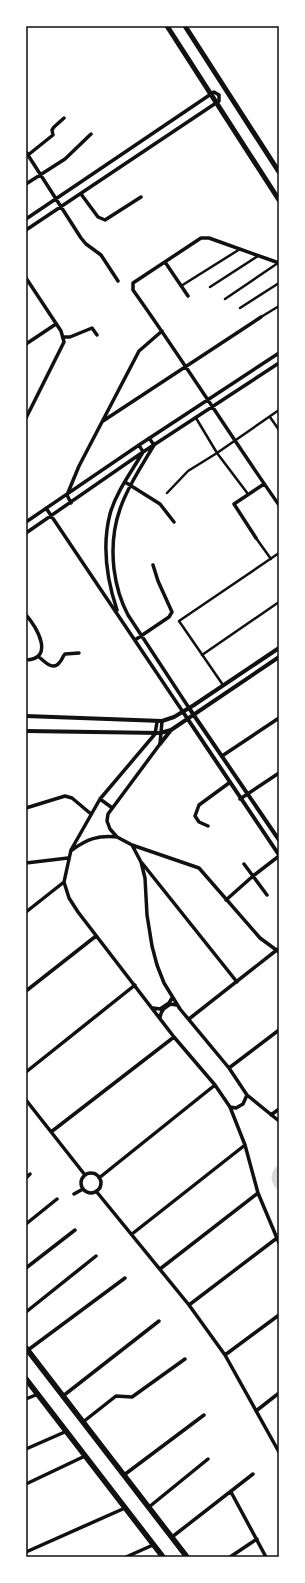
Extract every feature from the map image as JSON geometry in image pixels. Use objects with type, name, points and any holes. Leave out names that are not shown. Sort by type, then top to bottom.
[{"type":"main road","points":[[167,26],[279,200]]},
{"type":"main road","points":[[185,26],[278,169]]},
{"type":"main road","points":[[27,1349],[187,1557]]},
{"type":"main road","points":[[26,1378],[163,1557]]},
{"type":"street","points":[[219,95],[226,90]]},
{"type":"street","points":[[26,219],[214,92],[219,95]]},
{"type":"street","points":[[26,230],[219,101],[219,95]]},
{"type":"street","points":[[64,118],[54,126],[52,130],[53,135],[27,154],[86,244],[101,255],[118,281]]},
{"type":"street","points":[[26,184],[65,159],[91,134]]},
{"type":"street","points":[[116,158],[122,166]]},
{"type":"street","points":[[81,194],[98,216],[105,220],[141,197]]},
{"type":"street","points":[[279,263],[240,248],[209,238],[202,238],[133,283],[133,290],[187,366],[213,408],[279,505]]},
{"type":"street","points":[[181,286],[240,248]]},
{"type":"street","points":[[210,287],[258,255]]},
{"type":"street","points":[[165,262],[188,296]]},
{"type":"street","points":[[225,298],[279,263]]},
{"type":"street","points":[[26,278],[56,324],[64,342],[26,418]]},
{"type":"street","points":[[240,308],[279,283]]},
{"type":"street","points":[[102,421],[279,306]]},
{"type":"street","points":[[26,344],[56,324]]},
{"type":"street","points":[[63,337],[70,337],[92,328],[97,335]]},
{"type":"street","points":[[71,503],[67,495],[79,466],[138,351],[162,331]]},
{"type":"street","points":[[26,522],[149,438],[279,353]]},
{"type":"street","points":[[26,533],[144,452],[213,408],[279,363]]},
{"type":"street","points":[[167,493],[188,471],[235,441],[279,410]]},
{"type":"street","points":[[270,417],[279,430]]},
{"type":"street","points":[[196,418],[217,453],[248,494]]},
{"type":"street","points":[[149,438],[154,446]]},
{"type":"street","points":[[139,445],[144,452]]},
{"type":"street","points":[[154,446],[131,486],[117,516],[113,533],[112,549],[116,583],[120,596],[126,612],[279,840]]},
{"type":"street","points":[[118,614],[110,586],[106,550],[110,514],[125,482],[144,452]]},
{"type":"street","points":[[125,482],[160,504],[174,522]]},
{"type":"street","points":[[264,484],[234,504],[271,559]]},
{"type":"street","points":[[46,508],[118,614],[229,783],[279,855],[226,900]]},
{"type":"street","points":[[223,685],[179,621],[279,554]]},
{"type":"street","points":[[135,640],[171,615],[172,609],[163,594],[153,565]]},
{"type":"street","points":[[202,655],[279,602]]},
{"type":"street","points":[[26,615],[30,619],[41,639],[42,651],[39,657],[33,660],[26,660]]},
{"type":"street","points":[[26,716],[159,721],[183,712],[279,648]]},
{"type":"street","points":[[39,657],[50,665],[55,666],[59,664],[65,654],[79,653]]},
{"type":"street","points":[[117,837],[110,829],[107,821],[111,807],[171,730],[279,659]]},
{"type":"street","points":[[222,756],[279,718]]},
{"type":"street","points":[[159,721],[160,744]]},
{"type":"street","points":[[159,721],[154,734],[100,799],[91,814],[71,850],[68,858],[64,882],[69,898],[96,936],[174,1037],[215,1085],[230,1107],[245,1145],[258,1193],[279,1243]]},
{"type":"street","points":[[26,731],[154,734],[171,730]]},
{"type":"street","points":[[240,799],[279,773]]},
{"type":"street","points":[[208,826],[199,822],[196,816],[199,805],[229,783]]},
{"type":"street","points":[[26,808],[60,796],[65,796],[72,798],[91,814]]},
{"type":"street","points":[[100,799],[111,807]]},
{"type":"street","points":[[274,833],[279,830]]},
{"type":"street","points":[[71,850],[86,840],[106,836],[117,837],[132,844],[199,868],[205,873],[226,900],[260,938],[278,950],[189,1019]]},
{"type":"street","points":[[132,844],[142,862],[237,982]]},
{"type":"street","points":[[26,863],[68,858]]},
{"type":"street","points":[[142,862],[145,878],[147,916],[152,946],[164,983],[177,1005],[229,1068],[247,1095],[279,1121]]},
{"type":"street","points":[[244,864],[268,896]]},
{"type":"street","points":[[26,912],[64,882]]},
{"type":"street","points":[[26,991],[96,936]]},
{"type":"street","points":[[26,1072],[135,985]]},
{"type":"street","points":[[153,1008],[160,1009],[169,1003],[172,998]]},
{"type":"street","points":[[160,1018],[163,1009],[171,1004],[177,1005]]},
{"type":"street","points":[[229,1068],[279,1030]]},
{"type":"street","points":[[51,1132],[174,1037]]},
{"type":"street","points":[[99,1178],[215,1085]]},
{"type":"street","points":[[230,1107],[236,1108],[243,1104],[247,1095]]},
{"type":"street","points":[[26,1100],[85,1175]]},
{"type":"street","points":[[271,1115],[279,1109]]},
{"type":"street","points":[[132,1234],[245,1145]]},
{"type":"street","points":[[92,1173],[99,1178],[100,1184],[96,1191],[89,1193],[83,1189],[81,1181],[85,1175],[92,1173]]},
{"type":"street","points":[[26,1178],[30,1174]]},
{"type":"street","points":[[74,1194],[83,1189]]},
{"type":"street","points":[[96,1191],[189,1305],[225,1355],[279,1452]]},
{"type":"street","points":[[160,1269],[258,1193]]},
{"type":"street","points":[[26,1224],[57,1199]]},
{"type":"street","points":[[26,1268],[75,1230]]},
{"type":"street","points":[[189,1305],[276,1238]]},
{"type":"street","points":[[26,1312],[96,1256]]},
{"type":"street","points":[[27,1349],[125,1278]]},
{"type":"street","points":[[225,1355],[279,1315]]},
{"type":"street","points":[[63,1396],[159,1320]]},
{"type":"street","points":[[83,1422],[116,1396],[132,1397],[185,1359]]},
{"type":"street","points":[[26,1399],[38,1394]]},
{"type":"street","points":[[256,1412],[279,1394]]},
{"type":"street","points":[[124,1475],[204,1415]]},
{"type":"street","points":[[26,1449],[67,1431]]},
{"type":"street","points":[[26,1484],[85,1456]]},
{"type":"street","points":[[149,1507],[208,1459]]},
{"type":"street","points":[[172,1537],[253,1474]]},
{"type":"street","points":[[231,1492],[266,1557]]},
{"type":"street","points":[[26,1552],[125,1508]]},
{"type":"street","points":[[230,1557],[256,1539]]},
{"type":"street","points":[[126,1557],[153,1545]]},
{"type":"shaded area","points":[[279,1164],[279,1191],[273,1185],[272,1174],[273,1170]]}]
